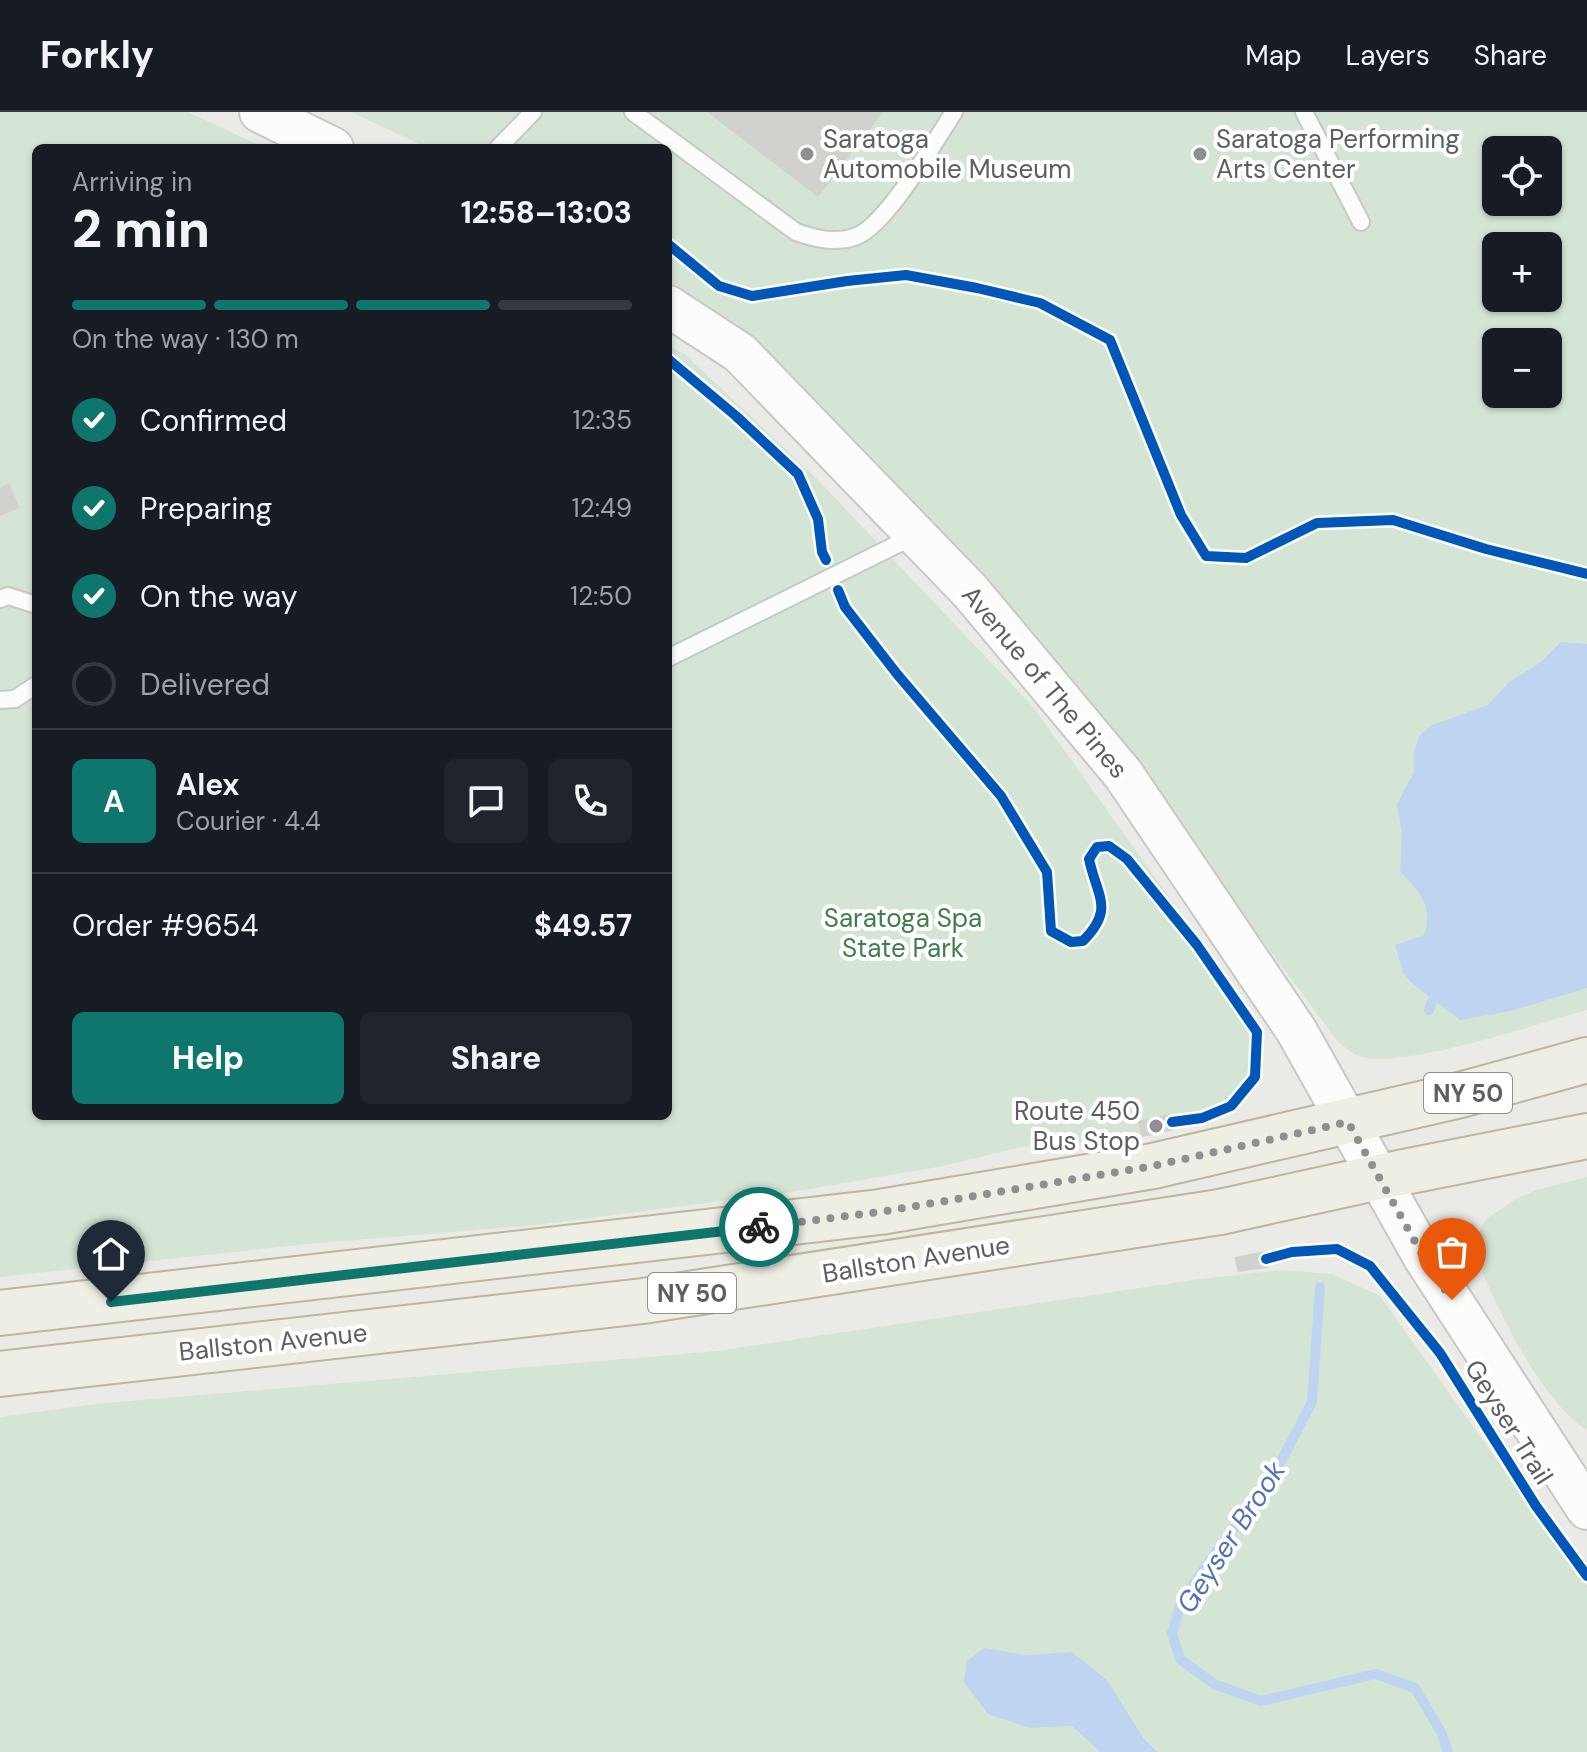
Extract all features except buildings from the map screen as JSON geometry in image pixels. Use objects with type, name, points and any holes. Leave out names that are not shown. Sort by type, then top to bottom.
[{"type":"highway","name":"Ballston Avenue","points":[[0,1313],[880,1212],[1153,1166],[1460,1095],[1587,1060]]},
{"type":"highway","name":"Ballston Avenue","points":[[0,1374],[643,1301],[1220,1212],[1587,1136]]},
{"type":"street","points":[[260,112],[325,144]]},
{"type":"street","name":"Avenue of The Pines","points":[[672,309],[740,353],[970,591],[1123,774],[1296,1030],[1423,1256],[1587,1509]]},
{"type":"lane","points":[[502,144],[533,112]]},
{"type":"lane","points":[[633,112],[796,232],[824,241],[859,236],[891,207],[954,112]]},
{"type":"lane","points":[[1304,112],[1361,222]]},
{"type":"lane","points":[[672,656],[916,535]]},
{"type":"lane","points":[[0,599],[8,596],[32,604]]},
{"type":"lane","points":[[0,700],[15,699],[32,690]]},
{"type":"green space","name":"Saratoga Spa State Park","points":[[0,112],[188,112],[256,144],[32,144],[32,1120],[672,1120],[672,347],[685,354],[817,479],[1035,709],[1243,1001],[1259,1033],[1260,1063],[1252,1084],[1238,1105],[1215,1121],[1084,1147],[1061,1149],[1031,1145],[938,1167],[791,1192],[537,1225],[318,1243],[0,1277]]},
{"type":"green space","points":[[351,112],[1587,112],[1587,1010],[1471,1044],[1405,1057],[1378,1059],[1358,1056],[1338,1042],[1068,679],[874,459],[741,327],[672,283],[672,144],[419,144]]},
{"type":"green space","points":[[1587,1177],[1587,1430],[1551,1396],[1519,1347],[1472,1247],[1486,1219],[1516,1199]]},
{"type":"green space","points":[[1282,1270],[1332,1274],[1380,1296],[1587,1586],[1587,1752],[1158,1752],[1144,1739],[1107,1680],[1072,1652],[1027,1655],[1001,1651],[1030,1728],[1072,1726],[1100,1752],[0,1752],[0,1417],[96,1404],[717,1351],[1200,1279]]},
{"type":"water","points":[[1561,642],[1587,644],[1587,988],[1511,1011],[1460,1020],[1403,973],[1395,945],[1424,935],[1427,915],[1419,893],[1400,871],[1402,834],[1397,804],[1414,772],[1414,752],[1420,735],[1432,725],[1488,705],[1509,682],[1541,662]]},
{"type":"water","points":[[984,1648],[1027,1655],[1072,1652],[1107,1680],[1144,1739],[1158,1752],[1100,1752],[1072,1726],[1030,1728],[988,1714],[964,1682],[967,1661]]},
{"type":"waterway","name":"Geyser Brook","points":[[1429,1010],[1437,989]]},
{"type":"waterway","name":"Geyser Brook","points":[[1320,1287],[1312,1402],[1267,1488],[1182,1600],[1172,1633],[1180,1659],[1214,1684],[1261,1701],[1376,1674],[1415,1688],[1441,1732],[1448,1752]]},
{"type":"cycle path","points":[[672,247],[719,286],[752,296],[906,275],[1040,303],[1110,340],[1181,515],[1206,556],[1246,558],[1317,523],[1393,520],[1486,549],[1587,574]]},
{"type":"cycle path","points":[[672,362],[798,474],[818,519],[826,560]]},
{"type":"cycle path","points":[[838,590],[845,607],[897,674],[1001,796],[1047,872],[1051,931],[1071,942],[1083,941],[1093,930],[1099,920],[1101,902],[1089,859],[1097,847],[1109,846],[1127,859],[1197,945],[1257,1032],[1255,1077],[1231,1106],[1202,1118],[1172,1122]]},
{"type":"cycle path","name":"Geyser Trail","points":[[1266,1259],[1292,1252],[1337,1249],[1370,1266],[1440,1353],[1536,1506],[1587,1576]]},
{"type":"way so far","points":[[759,1227],[880,1212],[1153,1166],[1348,1122],[1423,1256],[1452,1300]]},
{"type":"place","name":"Saratoga Automobile Museum","points":[[807,154]]},
{"type":"place","name":"Saratoga Performing Arts Center","points":[[1200,154]]},
{"type":"place","name":"Route 450 Bus Stop","points":[[1156,1126]]},
{"type":"route","points":[[111,1302],[759,1227]]}]
